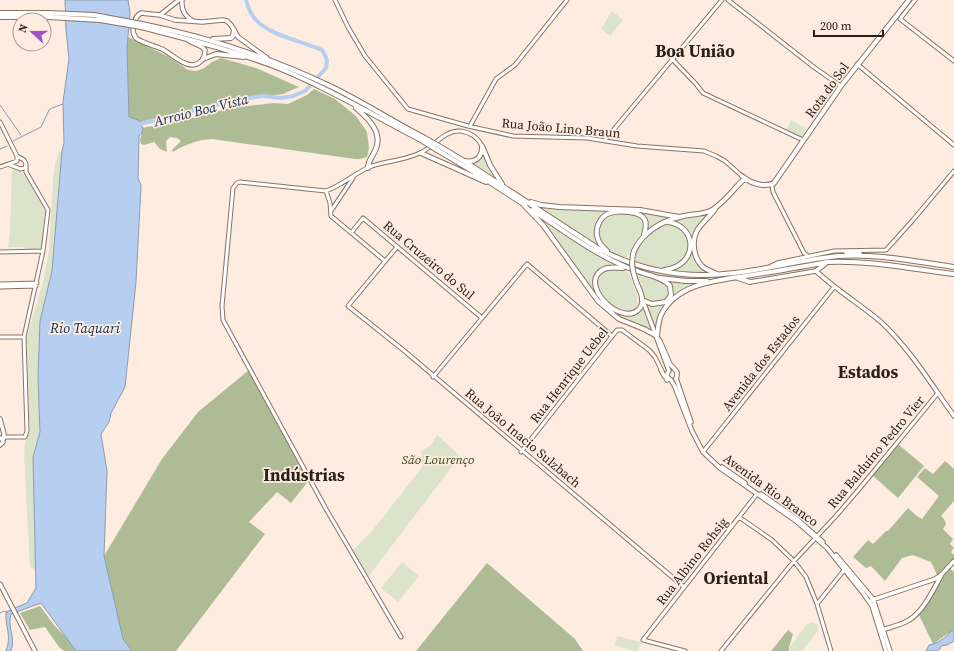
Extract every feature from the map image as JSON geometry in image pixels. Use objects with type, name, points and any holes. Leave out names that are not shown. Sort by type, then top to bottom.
[{"type":"highway","name":"Rota do Sol","points":[[774,183],[857,64],[909,0]]},
{"type":"highway","points":[[0,13],[12,14]]},
{"type":"highway","points":[[52,15],[142,26],[206,39],[255,54],[292,72]]},
{"type":"highway","points":[[0,17],[12,16]]},
{"type":"highway","points":[[142,26],[249,57],[292,72],[331,89],[438,148],[496,187]]},
{"type":"highway","points":[[206,39],[228,39],[233,36],[234,30]]},
{"type":"highway","points":[[203,60],[216,54],[249,57]]},
{"type":"highway","points":[[331,89],[350,102],[367,117],[375,128],[376,148],[369,160],[367,168]]},
{"type":"highway","points":[[350,102],[422,139]]},
{"type":"highway","points":[[438,148],[469,162],[475,160],[481,154],[482,146]]},
{"type":"highway","points":[[482,146],[490,165],[503,186]]},
{"type":"highway","points":[[421,153],[496,187],[524,202],[610,254],[657,270],[688,275],[720,275],[824,258],[862,255]]},
{"type":"highway","points":[[464,160],[597,252],[626,268],[664,281],[670,286],[670,298],[666,302],[656,304],[642,300]]},
{"type":"highway","points":[[444,168],[452,167]]},
{"type":"highway","points":[[744,178],[763,185],[774,183]]},
{"type":"highway","points":[[727,195],[744,178]]},
{"type":"highway","points":[[720,275],[703,266],[695,254],[694,240],[696,232],[727,195],[744,178]]},
{"type":"highway","points":[[524,202],[541,205],[640,210],[680,217]]},
{"type":"highway","points":[[524,202],[543,225],[598,301],[619,318],[657,336],[661,316],[673,300],[694,286],[715,281],[828,262],[861,262],[954,274]]},
{"type":"highway","points":[[626,268],[609,267],[600,272],[595,280],[598,295],[612,308],[627,315],[638,311],[641,305],[642,300],[632,268],[632,259],[638,243],[644,235],[653,228],[666,222],[680,217],[705,213],[717,207]]},
{"type":"highway","points":[[610,254],[600,244],[597,234],[598,224],[607,215],[618,212],[639,214],[646,221],[644,235]]},
{"type":"highway","points":[[657,270],[671,269],[679,266],[686,259],[690,250],[689,240],[685,231],[676,224],[666,222]]},
{"type":"highway","points":[[846,252],[954,267]]},
{"type":"highway","points":[[816,271],[828,262]]},
{"type":"highway","points":[[655,278],[686,281],[715,281]]},
{"type":"highway","points":[[736,278],[750,282]]},
{"type":"main road","points":[[160,15],[180,0],[183,12],[191,20],[196,22]]},
{"type":"main road","points":[[173,5],[177,4],[182,7]]},
{"type":"main road","points":[[168,10],[170,18]]},
{"type":"main road","points":[[178,20],[182,16],[183,12]]},
{"type":"main road","points":[[184,38],[205,50],[203,60],[199,63],[188,65],[161,49],[137,39],[134,35],[133,28],[137,15],[147,13],[178,20],[196,22],[227,21],[232,25],[238,37],[270,60]]},
{"type":"main road","points":[[750,282],[816,271],[834,287],[876,318],[893,335],[954,416]]},
{"type":"main road","points":[[642,300],[657,336],[668,371],[667,377],[672,382]]},
{"type":"main road","name":"Avenida Rio Branco","points":[[657,336],[670,364],[677,374],[676,378],[703,451],[721,466],[785,510],[833,552],[871,600],[888,650]]},
{"type":"main road","points":[[661,369],[664,376],[672,382]]},
{"type":"main road","points":[[668,371],[674,370]]},
{"type":"main road","points":[[672,382],[676,378]]},
{"type":"main road","name":"Avenida Rio Branco","points":[[672,382],[698,443],[716,465],[816,537]]},
{"type":"main road","points":[[0,419],[3,429],[0,450]]},
{"type":"main road","points":[[871,600],[934,580],[954,561]]},
{"type":"main road","points":[[882,630],[908,621],[914,617],[921,609],[941,575]]},
{"type":"main road","points":[[934,580],[936,585]]},
{"type":"main road","points":[[0,584],[35,651]]},
{"type":"street","name":"Rua João Lino Braun","points":[[335,0],[348,27],[365,56],[408,109],[513,136],[580,138],[605,140],[637,146],[704,151],[725,161],[744,178]]},
{"type":"street","points":[[470,126],[496,79],[515,65],[567,0]]},
{"type":"street","points":[[605,140],[722,0]]},
{"type":"street","points":[[728,0],[815,68],[841,86]]},
{"type":"street","points":[[900,19],[915,0]]},
{"type":"street","points":[[894,19],[900,19],[954,61]]},
{"type":"street","points":[[672,59],[696,84],[702,93],[803,140]]},
{"type":"street","points":[[857,64],[954,145]]},
{"type":"street","points":[[0,122],[17,156],[25,162],[26,172],[48,210],[43,250],[24,337],[28,426],[25,437],[1,440]]},
{"type":"street","points":[[401,638],[326,509],[222,318],[234,186],[240,182],[326,191],[335,188],[367,168],[421,153],[446,135],[455,132],[465,132],[476,137],[482,146]]},
{"type":"street","points":[[17,156],[16,165],[19,169]]},
{"type":"street","points":[[0,167],[22,160]]},
{"type":"street","points":[[10,165],[26,172]]},
{"type":"street","points":[[19,169],[24,169],[26,166]]},
{"type":"street","points":[[770,267],[778,263],[834,251],[846,252],[853,250],[886,250],[954,171]]},
{"type":"street","points":[[330,211],[355,176]]},
{"type":"street","points":[[772,192],[772,186],[774,183]]},
{"type":"street","points":[[763,185],[772,192],[804,253],[808,256]]},
{"type":"street","points":[[326,191],[331,216],[385,261],[397,247]]},
{"type":"street","points":[[329,200],[337,200]]},
{"type":"street","name":"Rua Cruzeiro do Sul","points":[[351,233],[363,218],[482,318]]},
{"type":"street","points":[[0,252],[43,250]]},
{"type":"street","name":"Rua João Inacio Sulzbach","points":[[385,261],[348,306],[402,349],[521,452],[684,587]]},
{"type":"street","points":[[434,377],[527,264],[612,336]]},
{"type":"street","points":[[0,285],[36,285]]},
{"type":"street","name":"Avenida dos Estados","points":[[703,451],[834,287]]},
{"type":"street","name":"Rua Henrique Uebel","points":[[521,452],[617,330],[622,330],[649,350],[655,357],[661,369]]},
{"type":"street","points":[[0,337],[24,337]]},
{"type":"street","points":[[661,369],[668,371]]},
{"type":"street","points":[[661,369],[667,377]]},
{"type":"street","name":"Rua Balduíno Pedro Vier","points":[[720,651],[794,560],[860,488],[938,393]]},
{"type":"street","name":"Rua Albino Rohsig","points":[[685,651],[643,640],[757,494]]},
{"type":"street","points":[[739,517],[770,539],[794,560],[806,576],[817,604],[831,651]]},
{"type":"street","points":[[817,604],[846,569]]},
{"type":"green space","points":[[612,11],[623,20],[610,36],[601,29]]},
{"type":"green space","points":[[128,37],[167,56],[188,70],[196,71],[221,58],[256,68],[299,87],[283,94],[225,101],[140,124],[138,120],[129,117]]},
{"type":"green space","points":[[314,89],[335,99],[356,116],[367,132],[369,148],[367,157],[355,159],[212,139],[192,143],[173,152],[172,150],[181,141],[177,138],[170,137],[166,141],[167,152],[160,149],[154,142],[144,145],[141,144],[140,140],[143,128],[146,127],[169,124],[230,108],[274,103],[288,104],[307,95]]},
{"type":"green space","points":[[791,120],[806,128],[802,138],[786,130]]},
{"type":"green space","points":[[62,151],[52,271],[40,321],[38,377],[40,432],[33,457],[36,570],[30,567],[24,456],[25,443],[30,432],[27,337],[43,282],[49,250],[55,164],[59,152]]},
{"type":"green space","points":[[484,152],[488,164],[498,182],[469,162],[476,161],[483,155]]},
{"type":"green space","points":[[12,167],[26,177],[45,211],[42,249],[8,247],[10,232]]},
{"type":"green space","points":[[535,206],[638,210],[674,217],[646,231],[643,216],[609,211],[600,220],[595,228],[596,237],[602,249]]},
{"type":"green space","points":[[621,213],[638,215],[644,222],[642,230],[627,257],[612,253],[606,248],[599,234],[599,227],[602,220],[610,214]]},
{"type":"green space","points":[[536,214],[619,265],[605,267],[594,284],[597,294],[604,303],[624,316],[635,314],[642,308],[651,331],[619,317],[598,298],[555,237]]},
{"type":"green space","points":[[709,215],[695,232],[696,259],[713,273],[705,274],[663,271],[686,260],[690,240],[678,223],[673,221]]},
{"type":"green space","points":[[666,223],[675,225],[682,230],[686,237],[688,244],[687,252],[683,259],[677,265],[668,269],[655,268],[634,261],[636,250],[643,237]]},
{"type":"green space","points":[[806,262],[807,265],[717,279],[681,279],[663,277],[634,269],[634,265],[699,277]]},
{"type":"green space","points":[[613,268],[624,270],[629,273],[637,296],[638,304],[634,311],[625,313],[618,309],[599,291],[596,284],[597,278],[602,272]]},
{"type":"green space","points":[[637,275],[662,282],[668,286],[670,295],[665,301],[655,303],[647,301],[639,284]]},
{"type":"green space","points":[[664,280],[707,282],[679,294],[658,319],[656,328],[645,302],[657,306],[664,304],[670,299],[673,289]]},
{"type":"green space","points":[[249,370],[310,479],[291,503],[277,492],[249,522],[265,534],[176,651],[132,651],[123,639],[104,556],[162,459],[198,412]]},
{"type":"green space","name":"São Lourenço","points":[[437,435],[460,456],[368,577],[353,550],[372,531],[423,466],[421,452],[431,445]]},
{"type":"green space","points":[[898,444],[924,466],[898,498],[872,475]]},
{"type":"green space","points":[[945,461],[954,469],[954,501],[941,516],[946,524],[943,529],[953,539],[950,544],[954,548],[951,552],[954,555],[954,559],[938,577],[931,562],[913,555],[902,558],[885,581],[871,566],[866,568],[853,557],[868,540],[873,544],[886,531],[888,531],[908,508],[922,519],[939,496],[917,477],[925,468],[933,474]]},
{"type":"green space","points":[[402,562],[419,576],[398,602],[381,588]]},
{"type":"green space","points":[[487,563],[575,639],[583,651],[416,651]]},
{"type":"green space","points":[[949,567],[954,572],[954,630],[933,644],[918,613],[941,576]]},
{"type":"green space","points":[[40,606],[54,625],[79,651],[64,651],[59,647],[45,627],[30,630],[20,613]]},
{"type":"green space","points":[[812,622],[818,625],[818,631],[802,651],[791,651],[790,647],[792,644],[807,624]]},
{"type":"green space","points":[[788,630],[793,634],[789,651],[771,651]]},
{"type":"green space","points":[[617,636],[641,642],[638,651],[633,651],[615,645]]},
{"type":"water","name":"Rio Taquari","points":[[65,0],[128,0],[130,13],[127,48],[129,117],[138,120],[143,128],[142,133],[139,136],[138,178],[141,185],[136,282],[125,387],[111,413],[109,422],[101,434],[107,471],[104,556],[123,639],[132,651],[76,651],[41,603],[11,614],[10,623],[13,642],[11,651],[6,651],[8,636],[6,612],[27,603],[36,588],[33,457],[40,432],[38,377],[40,321],[52,271],[62,151],[64,143],[63,102],[69,59]]},
{"type":"water","points":[[954,631],[954,641],[947,645],[941,646],[940,649],[936,651],[926,651],[929,645],[941,640],[950,632]]},
{"type":"waterway","name":"Arroio Boa Vista","points":[[136,125],[235,100],[263,96],[281,98],[293,96],[305,91],[326,68],[327,61],[322,50],[287,38],[262,26],[253,16],[246,0]]},
{"type":"waterway","points":[[13,141],[41,127],[49,110],[63,104]]},
{"type":"waterway","points":[[0,105],[21,135]]},
{"type":"waterway","points":[[0,149],[7,146]]},
{"type":"waterway","points":[[0,613],[4,611],[8,613]]},
{"type":"district","name":"Boa União","points":[[695,51]]},
{"type":"district","name":"Estados","points":[[868,372]]},
{"type":"district","name":"Indústrias","points":[[304,475]]},
{"type":"district","name":"Oriental","points":[[736,578]]}]
